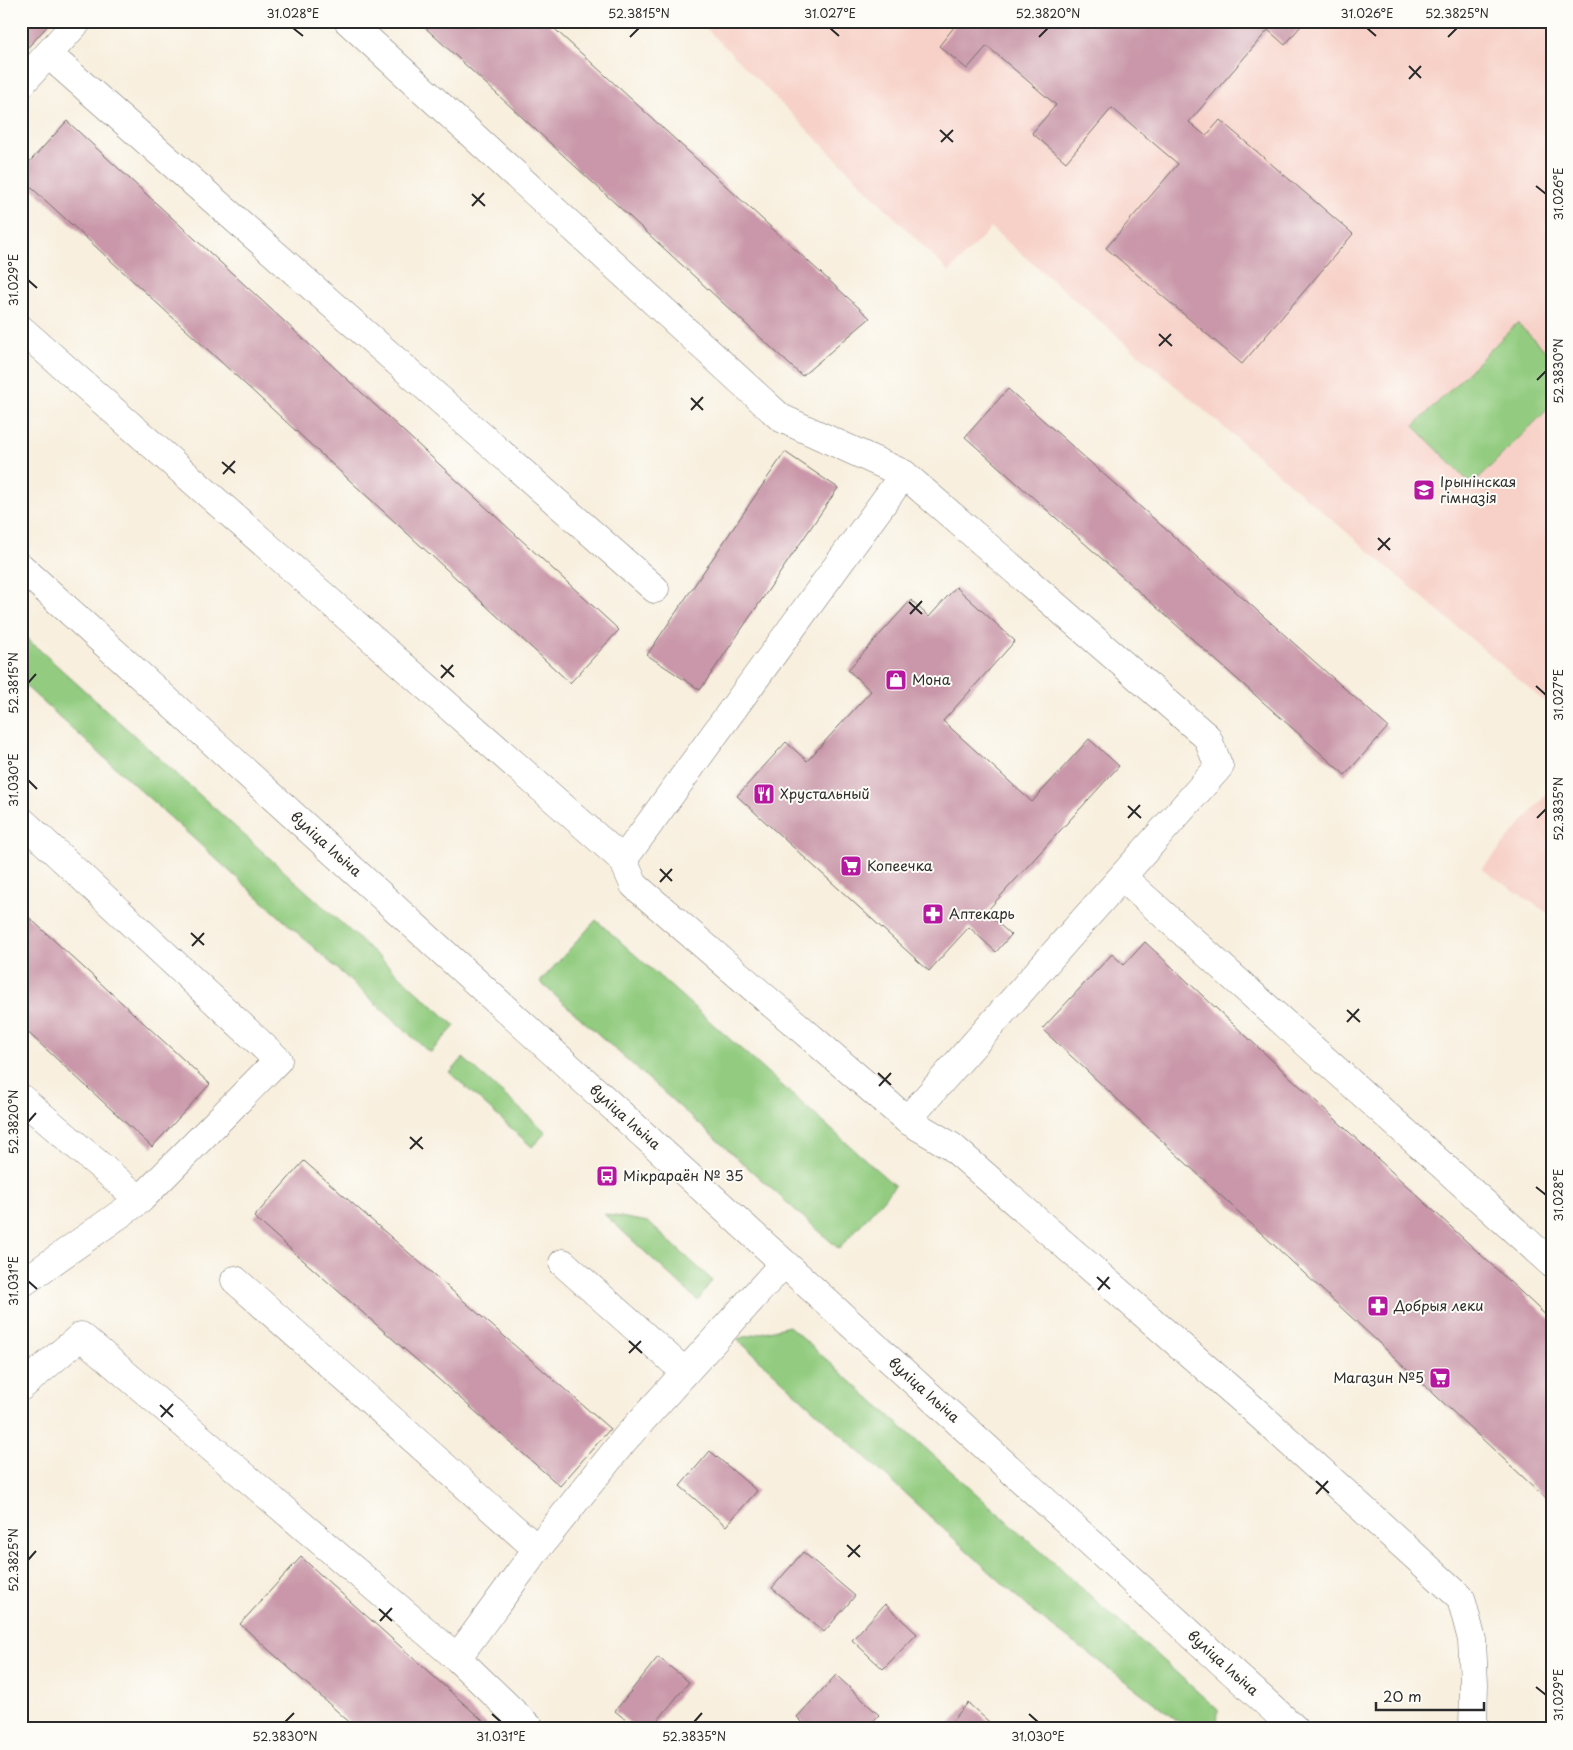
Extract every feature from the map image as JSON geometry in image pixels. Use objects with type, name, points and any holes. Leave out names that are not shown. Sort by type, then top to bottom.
[{"type":"main road","points":[[21,84],[78,21]]},
{"type":"main road","points":[[348,21],[781,418],[904,474],[1207,737],[1219,768],[907,1120]]},
{"type":"main road","points":[[49,55],[655,589]]},
{"type":"main road","points":[[21,330],[623,860],[634,885],[907,1120],[950,1146],[1252,1408],[1461,1598],[1472,1640],[1474,1684],[1473,1729]]},
{"type":"main road","points":[[623,860],[904,474]]},
{"type":"main road","name":"вуліца Ільіча","points":[[21,567],[1288,1726]]},
{"type":"main road","points":[[21,820],[278,1060],[140,1200],[21,1284]]},
{"type":"main road","points":[[1123,878],[1552,1264]]},
{"type":"main road","points":[[21,1098],[140,1200]]},
{"type":"main road","points":[[563,1263],[685,1372]]},
{"type":"main road","points":[[458,1658],[536,1549],[625,1439],[784,1263]]},
{"type":"main road","points":[[235,1280],[536,1549]]},
{"type":"main road","points":[[21,1386],[81,1336],[458,1658],[531,1729]]},
{"type":"shaded area","name":"Ірынінская гімназія","points":[[699,21],[1552,21],[1552,708],[991,228],[949,272]]},
{"type":"shaded area","points":[[1552,788],[1552,916],[1482,869]]},
{"type":"green space","points":[[1517,323],[1552,357],[1552,405],[1472,485],[1414,426]]},
{"type":"green space","points":[[21,633],[455,1026],[430,1053],[21,682]]},
{"type":"green space","points":[[596,920],[895,1186],[839,1249],[540,982]]},
{"type":"green space","points":[[463,1058],[546,1132],[532,1147],[450,1073]]},
{"type":"green space","points":[[604,1214],[648,1222],[712,1280],[698,1301]]},
{"type":"green space","points":[[789,1326],[1218,1710],[1217,1729],[1189,1729],[1037,1615],[737,1339]]},
{"type":"building","points":[[21,21],[51,22],[21,55]]},
{"type":"building","points":[[418,21],[546,21],[870,318],[802,376]]},
{"type":"building","points":[[959,21],[1305,21],[1285,45],[1268,30],[1189,122],[1206,136],[1220,120],[1353,234],[1242,364],[1106,248],[1178,164],[1112,108],[1066,162],[1032,133],[1056,105],[987,46],[967,69],[939,46]]},
{"type":"building","points":[[67,121],[619,630],[570,683],[21,178],[21,171]]},
{"type":"building","points":[[1008,389],[1388,727],[1345,775],[965,437]]},
{"type":"building","points":[[785,452],[838,488],[700,690],[647,655]]},
{"type":"building","points":[[956,587],[1015,641],[943,721],[1032,802],[1089,739],[1119,766],[986,912],[1011,935],[996,952],[969,927],[929,971],[737,796],[786,742],[807,761],[871,691],[848,670],[911,600],[929,617]]},
{"type":"building","points":[[21,910],[210,1084],[152,1147],[21,1026]]},
{"type":"building","points":[[1145,942],[1552,1321],[1552,1504],[1042,1029],[1112,954],[1124,965]]},
{"type":"building","points":[[304,1161],[610,1429],[560,1486],[254,1217]]},
{"type":"building","points":[[710,1451],[757,1491],[726,1526],[680,1486]]},
{"type":"building","points":[[803,1552],[855,1596],[824,1632],[772,1588]]},
{"type":"building","points":[[301,1557],[492,1729],[357,1729],[240,1624]]},
{"type":"building","points":[[885,1604],[917,1634],[883,1669],[852,1640]]},
{"type":"building","points":[[658,1657],[689,1682],[651,1729],[637,1729],[615,1711]]},
{"type":"building","points":[[836,1675],[879,1715],[866,1729],[809,1729],[797,1717]]},
{"type":"building","points":[[968,1703],[997,1729],[945,1729]]},
{"type":"place","name":"Ірынінская гімназія","points":[[1424,490]]},
{"type":"place","name":"Мона","points":[[896,680]]},
{"type":"place","name":"Хрустальный","points":[[764,794]]},
{"type":"place","name":"Копеечка","points":[[851,866]]},
{"type":"place","name":"Аптекарь","points":[[933,914]]},
{"type":"place","name":"Мікрараён № 35","points":[[607,1176]]},
{"type":"place","name":"Добрыя леки","points":[[1378,1306]]},
{"type":"place","name":"Магазин №5","points":[[1440,1378]]}]
